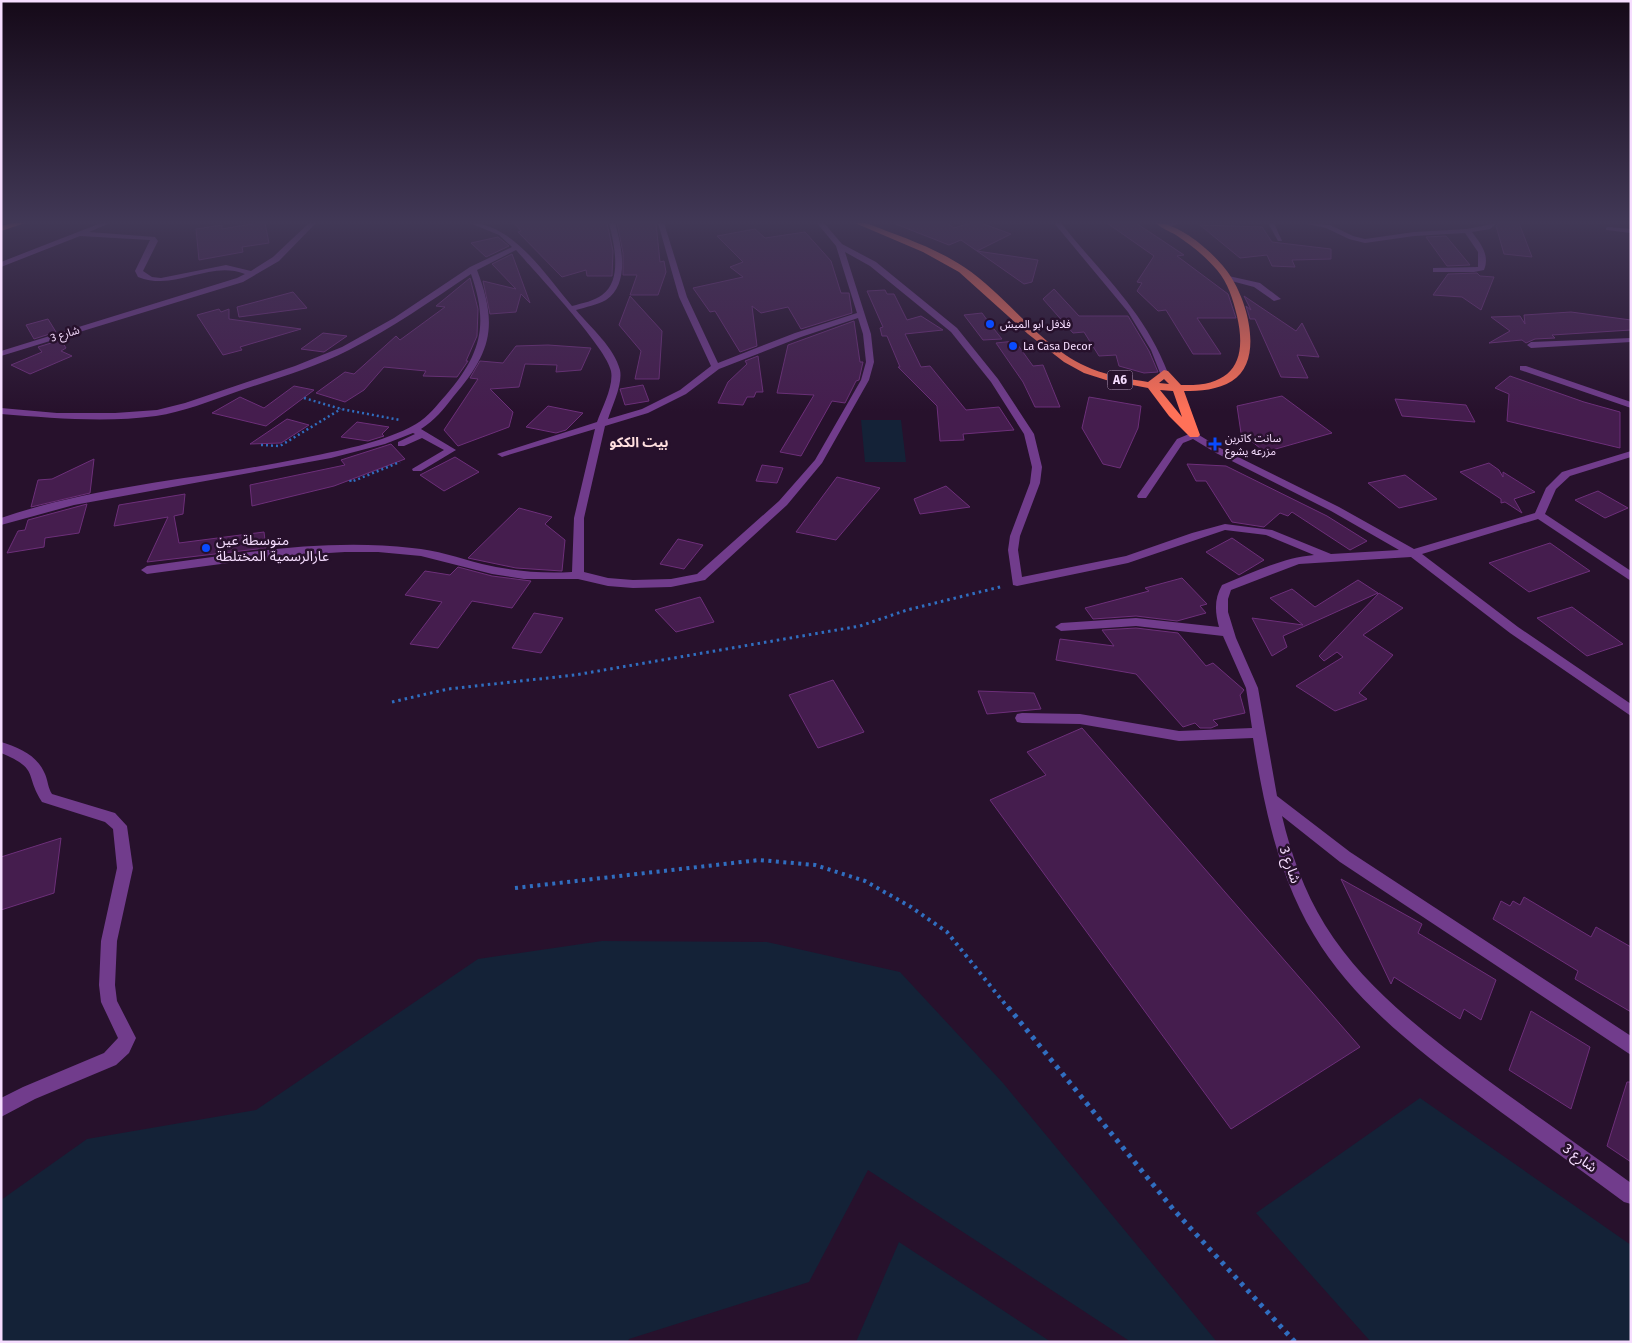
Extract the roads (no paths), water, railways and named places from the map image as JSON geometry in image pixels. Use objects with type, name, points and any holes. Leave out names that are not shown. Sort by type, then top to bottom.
[{"type":"highway","name":"A6","points":[[983,286],[1053,351],[1080,367],[1107,377],[1151,385],[1177,387],[1208,385],[1226,380],[1233,375],[1244,360],[1246,349],[1244,334],[1231,286]]},
{"type":"highway","points":[[1164,373],[1177,387],[1194,434],[1173,414],[1151,385],[1164,373]]},
{"type":"street","name":"شارع 3","points":[[1,354],[221,286]]},
{"type":"street","points":[[1,411],[57,416],[115,416],[156,413],[181,407],[298,368],[345,349],[397,320],[448,286]]},
{"type":"street","points":[[401,444],[438,411],[461,382],[482,349],[486,338],[483,292],[480,286]]},
{"type":"street","points":[[551,286],[606,350],[614,362],[616,371],[614,386],[601,424],[578,518],[576,552],[578,575]]},
{"type":"street","points":[[572,309],[603,298],[612,290],[613,286]]},
{"type":"street","points":[[680,286],[683,297],[716,367]]},
{"type":"street","points":[[147,570],[293,550],[380,549],[427,553],[520,576],[578,575],[608,582],[633,584],[671,583],[701,577],[758,528],[795,491],[819,461],[865,380],[870,362],[869,349],[852,286]]},
{"type":"street","points":[[900,286],[954,330],[996,381],[1029,434],[1037,467],[1035,483],[1015,536],[1013,550],[1017,582],[1128,559],[1225,527],[1268,532],[1330,557]]},
{"type":"street","points":[[1111,286],[1132,310],[1150,338],[1164,373]]},
{"type":"street","points":[[1258,286],[1277,299]]},
{"type":"street","points":[[502,454],[639,413],[662,404],[684,392],[716,367],[798,335],[861,314]]},
{"type":"street","points":[[1531,345],[1631,340]]},
{"type":"street","points":[[1523,368],[1631,405]]},
{"type":"street","points":[[417,469],[451,450],[418,429]]},
{"type":"street","points":[[1,522],[54,505],[305,461],[374,444],[418,429]]},
{"type":"street","points":[[1142,496],[1180,441],[1194,434],[1219,450],[1335,509],[1413,553],[1514,630],[1631,711]]},
{"type":"street","points":[[1631,454],[1566,474],[1551,488],[1539,515],[1631,577]]},
{"type":"street","name":"شارع 3","points":[[1539,515],[1413,553],[1298,560],[1276,567],[1226,588],[1221,596],[1221,617],[1248,676],[1271,799],[1287,858],[1304,901],[1324,936],[1384,1008],[1426,1046],[1631,1195]]},
{"type":"street","points":[[1061,627],[1136,622],[1228,632]]},
{"type":"street","points":[[1022,718],[1080,719],[1179,736],[1258,733]]},
{"type":"street","points":[[1,747],[29,759],[39,776],[41,790],[47,798],[110,818],[120,826],[125,868],[109,941],[107,985],[109,1002],[127,1038],[123,1047],[110,1059],[29,1093],[1,1108]]},
{"type":"street","points":[[1271,799],[1345,857],[1631,1046]]},
{"type":"place","name":"فلافل ابو الميش","points":[[990,324]]},
{"type":"place","name":"La Casa Decor","points":[[1013,346]]},
{"type":"place","name":"سانت كاترين مزرعه يشوع","points":[[1215,444]]},
{"type":"place","name":"متوسطة عين عارالرسمية المختلطة","points":[[206,548]]},
{"type":"district","name":"بيت الككو","points":[[639,442]]}]
